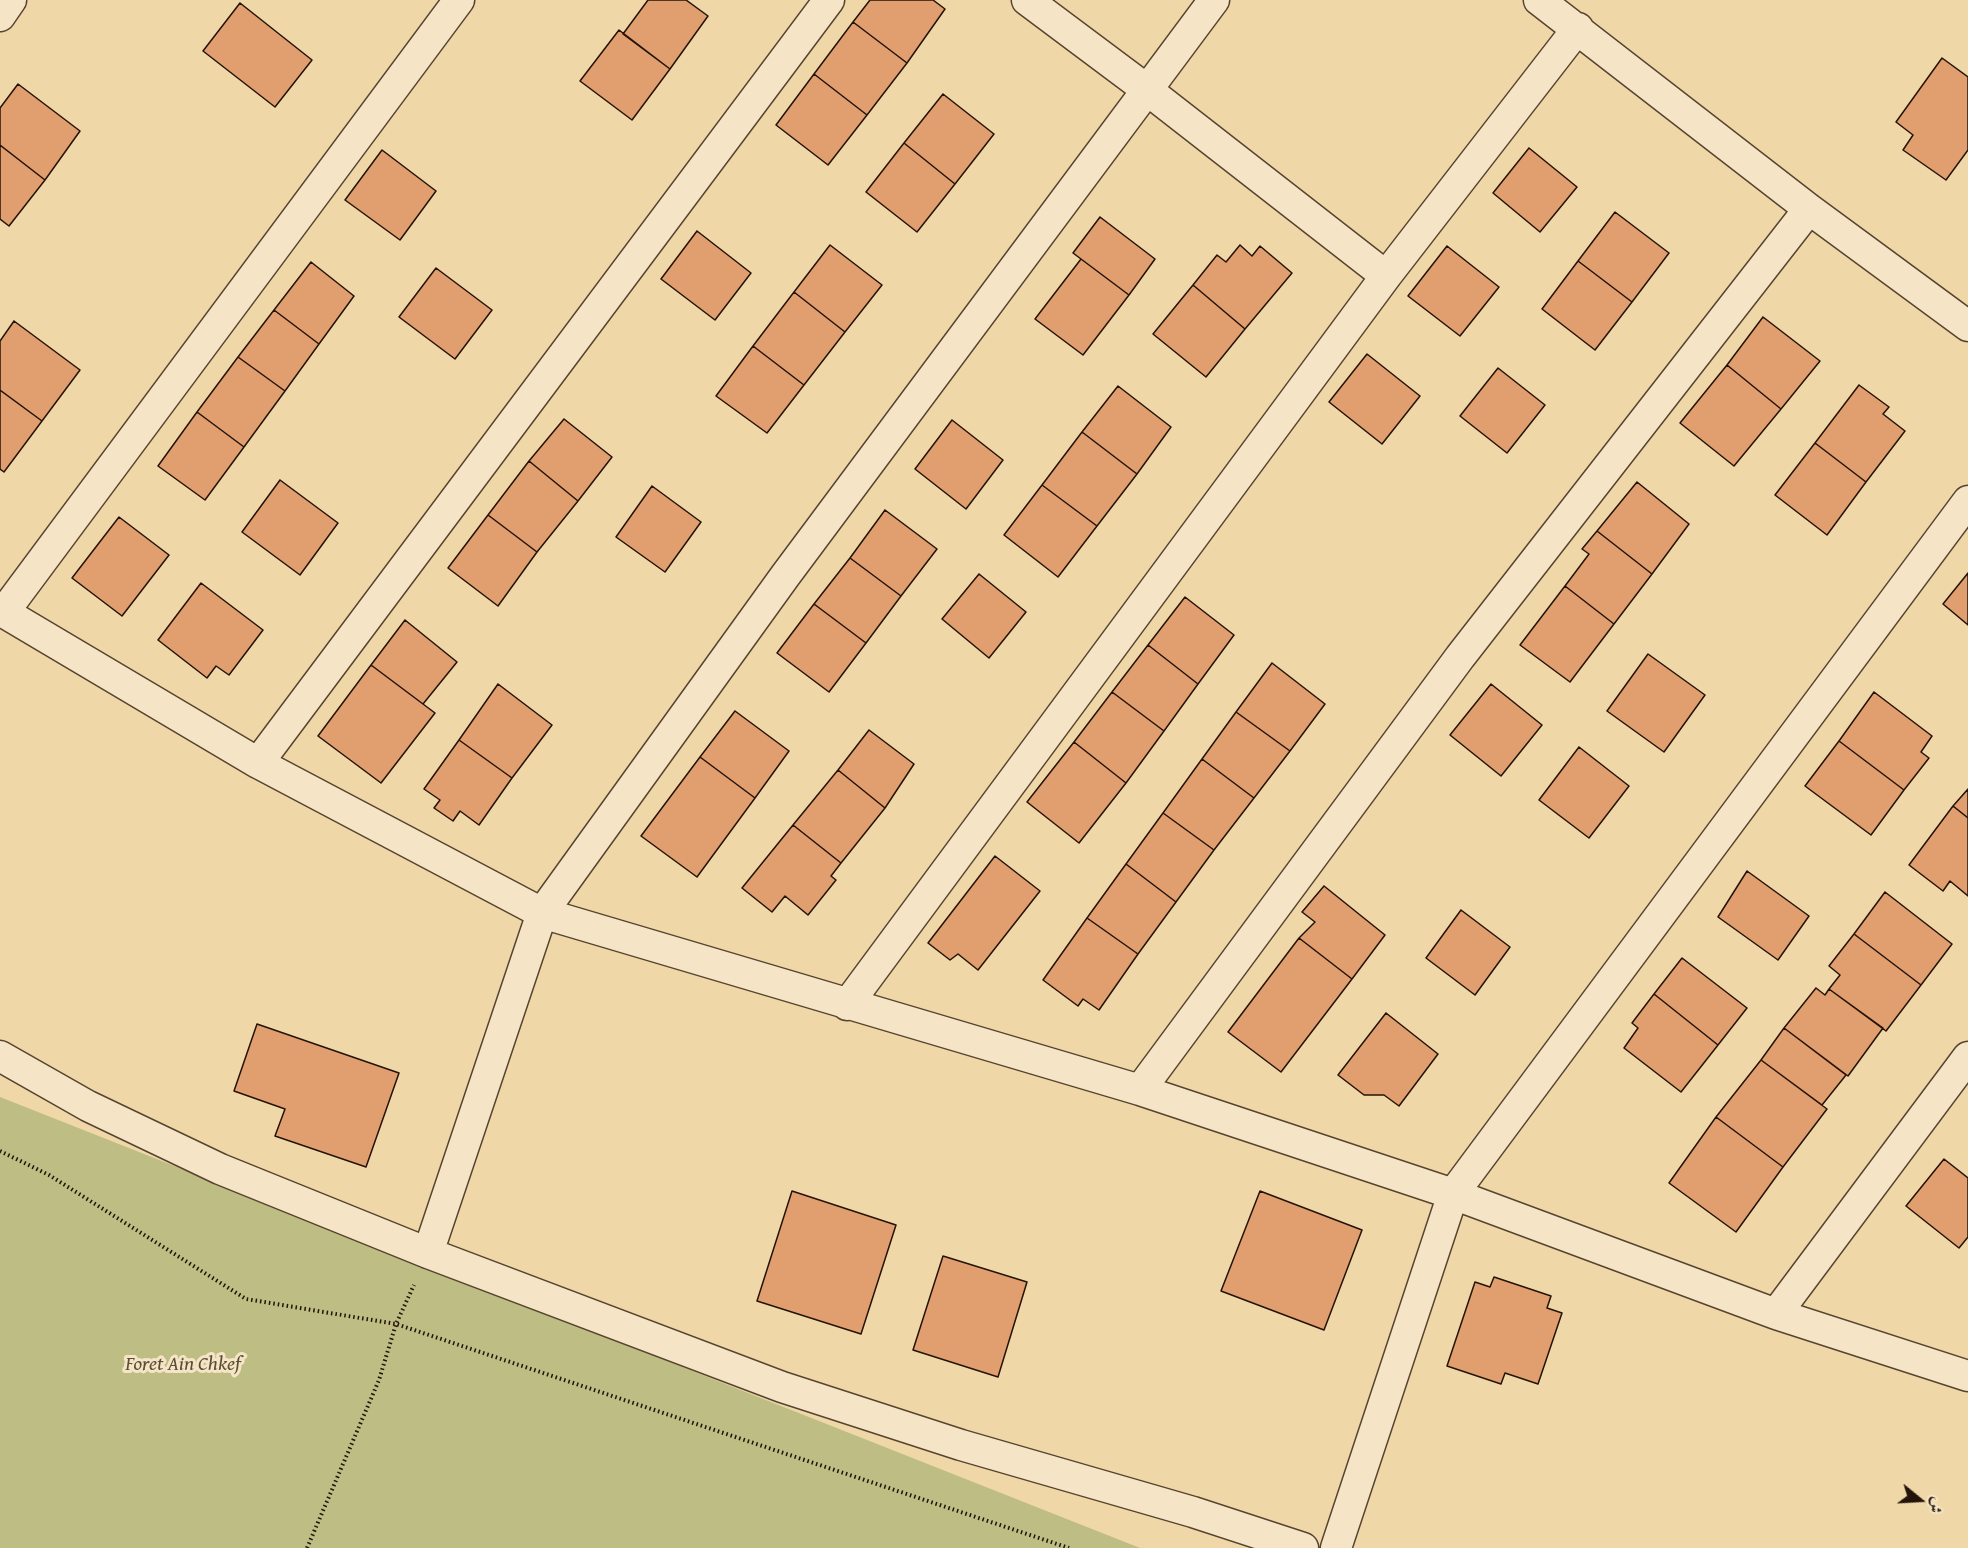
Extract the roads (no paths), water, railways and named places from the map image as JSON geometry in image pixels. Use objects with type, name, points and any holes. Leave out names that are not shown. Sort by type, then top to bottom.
[{"type":"street","points":[[0,16],[11,0]]},
{"type":"street","points":[[459,0],[2,611],[258,763],[542,913],[1140,1090],[1453,1194],[1776,1314],[1968,1376]]},
{"type":"street","points":[[258,763],[829,0]]},
{"type":"street","points":[[1027,0],[1146,89],[1386,276]]},
{"type":"street","points":[[428,1253],[542,913],[785,576],[1214,0]]},
{"type":"street","points":[[1539,0],[1809,208],[1968,326]]},
{"type":"street","points":[[847,1005],[1386,276],[1578,28]]},
{"type":"street","points":[[1140,1090],[1460,657],[1809,208]]},
{"type":"street","points":[[1336,1548],[1453,1194],[1968,501]]},
{"type":"street","points":[[0,1056],[88,1106],[220,1169],[428,1253],[782,1387],[961,1445],[1193,1512],[1303,1548]]},
{"type":"street","points":[[1776,1314],[1968,1057]]},
{"type":"park label","name":"Foret Ain Chkef","points":[[183,1365]]}]
